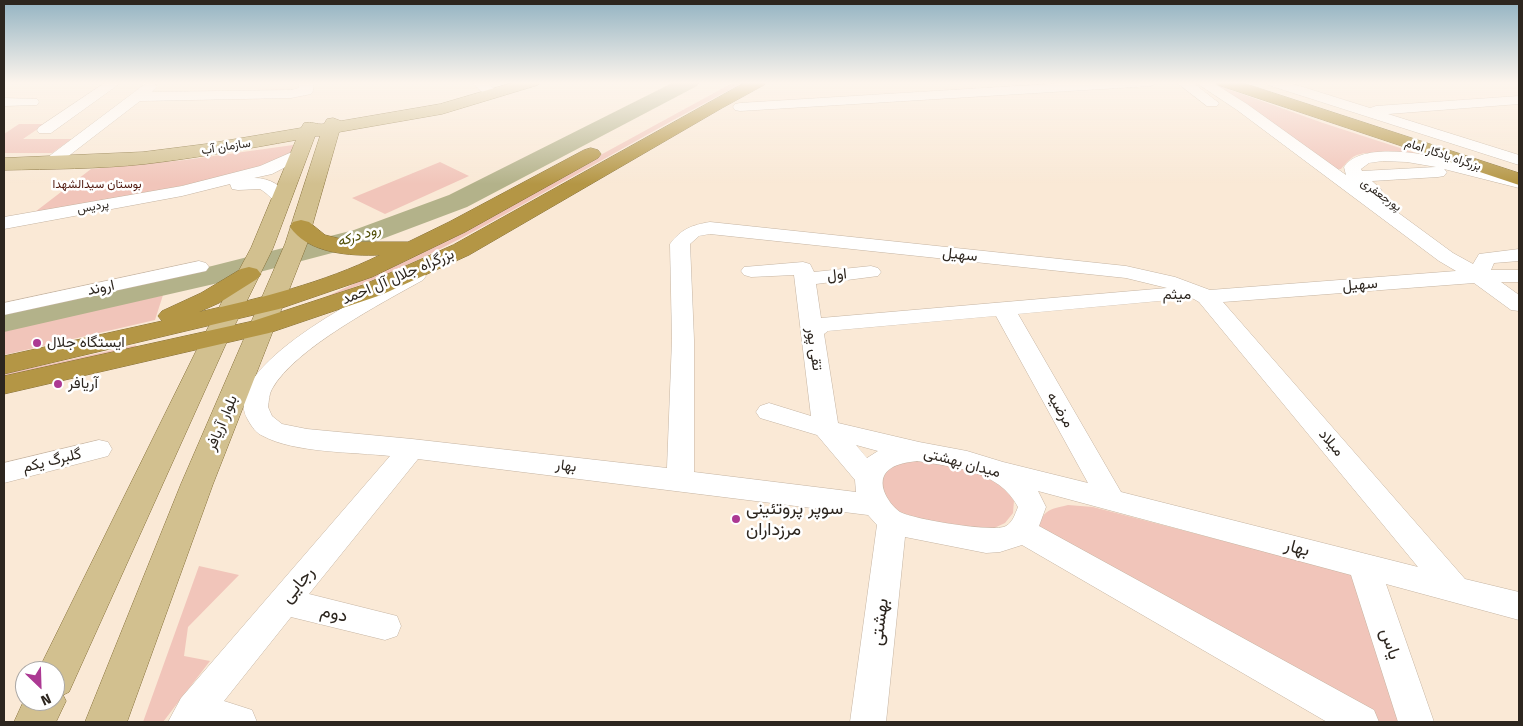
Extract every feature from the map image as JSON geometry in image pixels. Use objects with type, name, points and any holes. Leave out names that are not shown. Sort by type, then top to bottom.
[{"type":"highway","name":"بزرگراه جلال آل احمد","points":[[265,315],[414,248],[663,116]]},
{"type":"highway","name":"بزرگراه جلال آل احمد","points":[[4,385],[222,326],[372,290],[461,250],[695,116]]},
{"type":"highway","name":"بزرگراه یادگار امام","points":[[1322,116],[1519,181]]},
{"type":"highway","name":"بزرگراه یادگار امام","points":[[1357,116],[1519,167]]},
{"type":"highway","points":[[544,179],[545,186],[554,190],[567,189]]},
{"type":"highway","points":[[292,245],[353,249],[414,248]]},
{"type":"highway","points":[[82,348],[186,310],[249,274]]},
{"type":"highway","name":"بزرگراه جلال آل احمد","points":[[4,365],[82,348],[222,326]]},
{"type":"main road","name":"سازمان آب","points":[[4,158],[140,153],[189,147],[305,140],[332,126],[383,116]]},
{"type":"main road","name":"سازمان آب","points":[[332,126],[397,116]]},
{"type":"main road","points":[[322,160],[350,144],[424,116]]},
{"type":"main road","name":"بلوار آریافر","points":[[106,722],[197,484],[292,245],[332,126]]},
{"type":"main road","name":"سازمان آب","points":[[4,164],[142,158],[266,140],[305,140]]},
{"type":"main road","name":"بلوار آریافر","points":[[292,245],[282,199],[305,140]]},
{"type":"main road","name":"بلوار آریافر","points":[[64,661],[222,326],[249,274],[292,245]]},
{"type":"street","points":[[45,130],[66,116]]},
{"type":"street","points":[[56,157],[112,116]]},
{"type":"street","points":[[1230,116],[1243,125],[1303,154]]},
{"type":"street","name":"پورجعفری","points":[[1254,116],[1446,258],[1478,276],[1519,305]]},
{"type":"street","points":[[1380,116],[1519,160]]},
{"type":"street","points":[[182,191],[266,170],[305,140]]},
{"type":"street","name":"پورجعفری","points":[[1478,276],[1468,258],[1355,176],[1352,167],[1356,162],[1371,156],[1391,156],[1444,164],[1519,181]]},
{"type":"street","points":[[1355,176],[1455,171]]},
{"type":"street","points":[[182,191],[262,183],[273,188],[282,199]]},
{"type":"street","name":"پردیس","points":[[4,224],[182,191]]},
{"type":"street","points":[[4,216],[49,215]]},
{"type":"street","name":"سهیل","points":[[680,479],[683,340],[680,244],[685,236],[696,230],[710,228],[1126,272],[1170,282],[1207,297],[1478,276],[1519,276]]},
{"type":"street","name":"بهار","points":[[461,250],[334,322],[294,350],[270,372],[260,386],[255,407],[260,420],[273,431],[300,438],[412,448],[680,479],[884,513]]},
{"type":"street","points":[[1478,276],[1486,258],[1519,255]]},
{"type":"street","name":"اروند","points":[[4,309],[199,267]]},
{"type":"street","name":"اول","points":[[751,271],[804,273],[871,272]]},
{"type":"street","name":"تقی پور","points":[[804,273],[826,429]]},
{"type":"street","name":"میثم","points":[[811,333],[827,339],[1007,315],[1193,302],[1207,297]]},
{"type":"street","name":"میلاد","points":[[1207,297],[1455,589]]},
{"type":"street","name":"مرضیه","points":[[1007,315],[1111,500]]},
{"type":"street","points":[[769,412],[826,429],[917,451]]},
{"type":"street","points":[[826,429],[868,477],[868,489],[884,513],[983,541],[1009,538],[1042,500],[1075,490]]},
{"type":"street","name":"رجایی","points":[[190,716],[412,448]]},
{"type":"street","name":"گلبرگ یکم","points":[[4,473],[99,449]]},
{"type":"street","name":"میدان بهشتی","points":[[868,477],[876,465],[887,457],[901,452],[917,451],[1003,472],[1020,486],[1028,496],[1027,519]]},
{"type":"street","name":"بهار","points":[[1003,472],[1519,606]]},
{"type":"street","name":"بهشتی","points":[[868,722],[884,513]]},
{"type":"street","points":[[1027,519],[1361,722]]},
{"type":"street","name":"یاس","points":[[1364,566],[1416,722]]},
{"type":"street","name":"دوم","points":[[284,602],[385,626]]},
{"type":"street","points":[[190,716],[239,722]]},
{"type":"green space","points":[[672,116],[681,116],[443,248],[353,288],[321,299],[423,252]]},
{"type":"green space","points":[[1259,116],[1303,116],[1428,157],[1365,153],[1354,157],[1341,169],[1335,169]]},
{"type":"green space","points":[[19,124],[45,124],[23,139],[72,139],[52,153],[4,153],[4,134]]},
{"type":"green space","name":"بوستان سیدالشهدا","points":[[293,145],[293,153],[256,169],[176,187],[35,212],[91,169],[185,160]]},
{"type":"green space","points":[[440,162],[469,176],[385,214],[352,198]]},
{"type":"green space","points":[[163,295],[155,320],[4,355],[4,331]]},
{"type":"green space","points":[[136,345],[135,349],[4,379],[4,374]]},
{"type":"green space","points":[[896,461],[934,461],[991,476],[1005,486],[1014,501],[1013,513],[1005,523],[992,529],[949,527],[901,513],[888,503],[879,478]]},
{"type":"green space","points":[[1068,505],[1093,507],[1355,575],[1403,722],[1380,722],[1036,532],[1041,519],[1047,512]]},
{"type":"green space","points":[[199,566],[239,575],[188,627],[184,656],[210,661],[163,722],[143,722]]},
{"type":"waterway","name":"رود درکه","points":[[4,322],[214,275],[364,236],[458,201],[624,116]]},
{"type":"place","name":"ایستگاه جلال","points":[[37,343]]},
{"type":"place","name":"آریافر","points":[[58,384]]},
{"type":"place","name":"سوپر پروتئینی مرزداران","points":[[736,519]]}]
